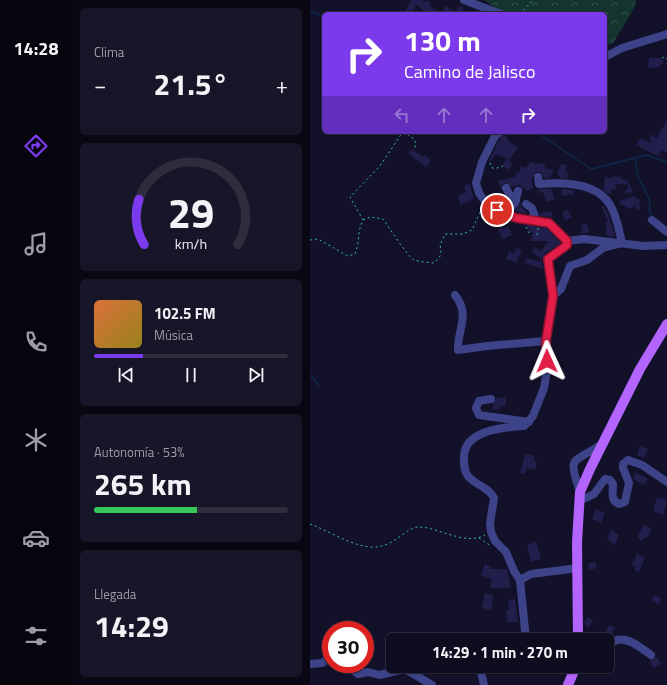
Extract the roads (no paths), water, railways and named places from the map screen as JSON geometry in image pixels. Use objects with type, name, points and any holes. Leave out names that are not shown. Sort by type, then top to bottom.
[{"type":"main road","points":[[578,633],[577,542],[579,497],[603,444],[651,349],[667,324]]},
{"type":"main road","points":[[568,685],[573,673]]},
{"type":"street","points":[[464,0],[496,12]]},
{"type":"street","points":[[607,56],[622,48],[667,34]]},
{"type":"street","points":[[498,134],[495,136],[480,168],[476,187],[486,203],[516,218],[549,223],[567,241]]},
{"type":"street","points":[[538,178],[539,184],[567,183],[592,190],[606,199],[615,216],[622,244]]},
{"type":"street","points":[[506,188],[509,194],[516,200]]},
{"type":"street","points":[[506,214],[516,200],[518,190]]},
{"type":"street","points":[[526,204],[532,208],[536,220]]},
{"type":"street","points":[[652,220],[667,232]]},
{"type":"street","points":[[567,241],[584,239],[622,244],[653,246],[667,245]]},
{"type":"street","points":[[525,633],[520,580],[514,571],[506,552],[495,541],[491,532],[490,523],[494,498],[492,494],[472,480],[468,475],[465,469],[464,455],[471,442],[483,433],[495,428],[524,426],[528,422],[544,388],[547,371],[546,341],[553,296],[548,259],[564,248],[567,245],[567,241]]},
{"type":"street","points":[[553,296],[560,289],[570,266],[587,260],[603,248],[622,244]]},
{"type":"street","points":[[455,295],[461,304],[464,322],[458,350],[546,341]]},
{"type":"street","points":[[491,399],[479,402],[476,408],[479,415],[528,422]]},
{"type":"street","points":[[603,444],[577,459],[572,467],[579,497],[594,494],[604,480],[610,480],[613,484],[612,496],[614,500],[619,504],[624,503],[629,483],[623,468],[623,464],[628,460],[642,465],[667,482]]},
{"type":"street","points":[[520,580],[531,574],[578,568]]},
{"type":"street","points":[[614,641],[622,639],[633,643],[651,655]]},
{"type":"street","points":[[310,664],[322,663]]},
{"type":"street","points":[[372,673],[379,675],[406,670],[432,685]]},
{"type":"street","points":[[482,673],[484,685]]},
{"type":"waterway","points":[[310,11],[322,16]]},
{"type":"waterway","points":[[539,134],[591,169],[646,155],[667,162]]},
{"type":"waterway","points":[[635,158],[638,177],[650,201],[649,209],[652,217]]},
{"type":"waterway","points":[[310,375],[319,385]]}]
